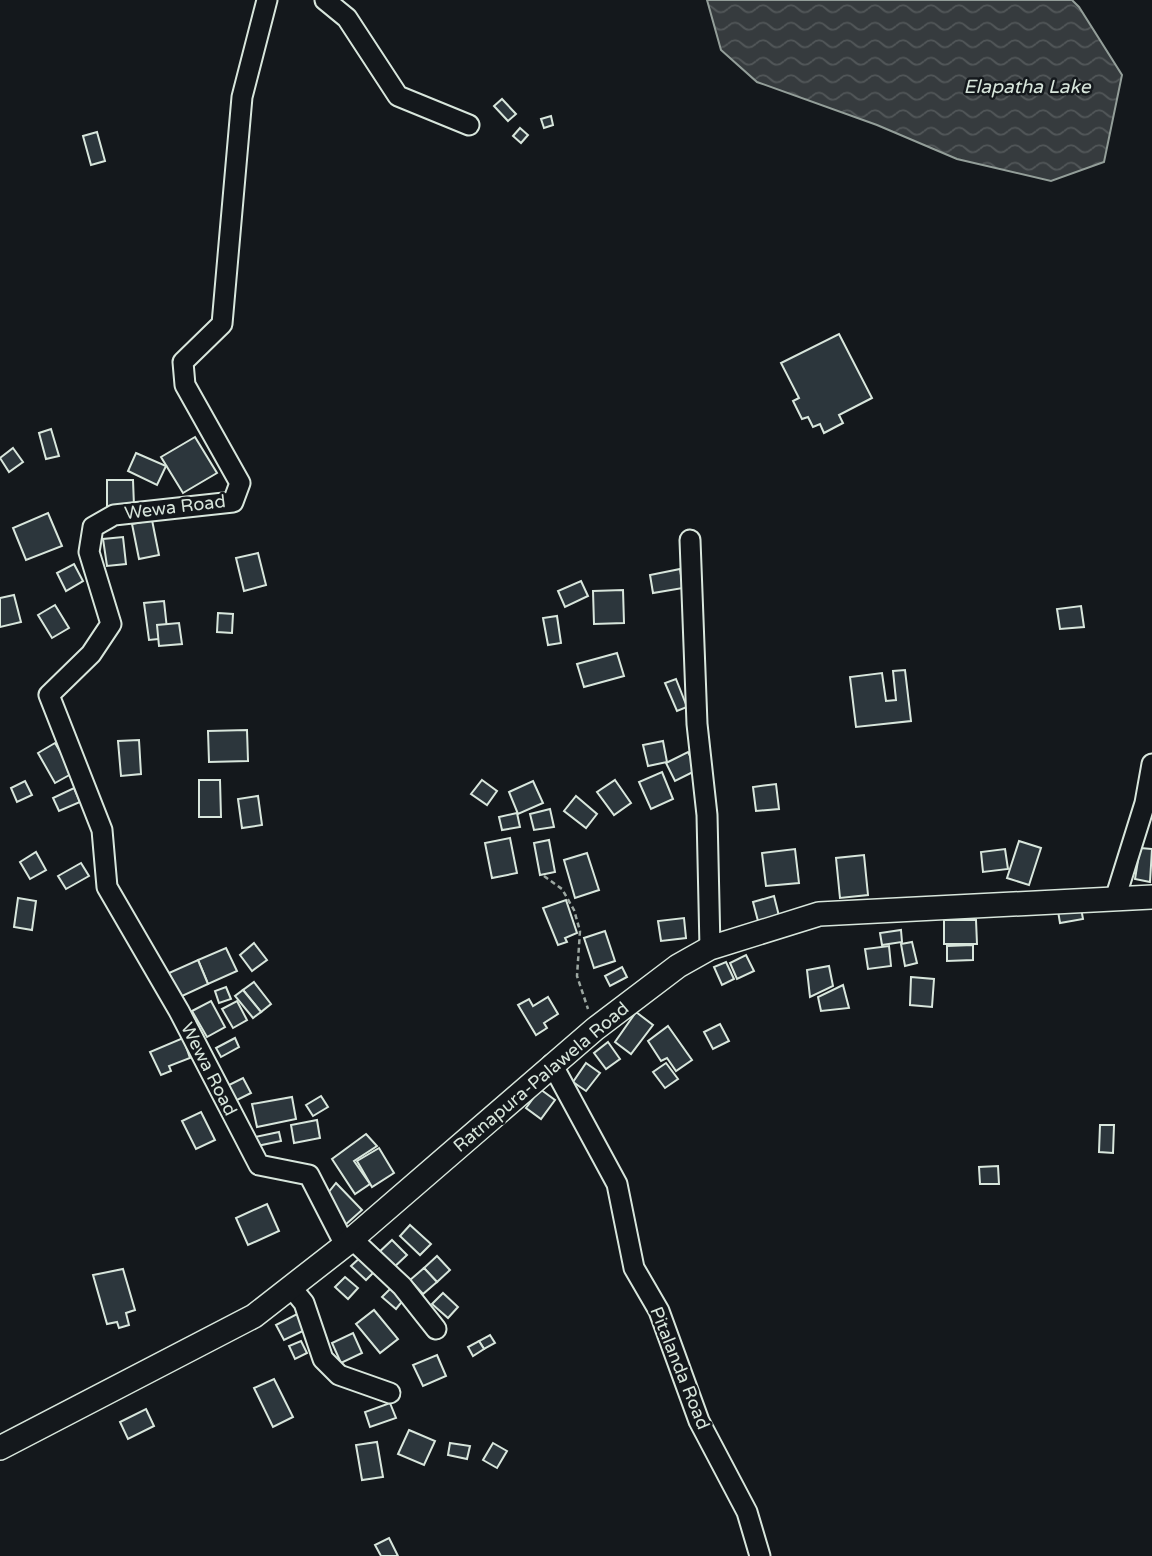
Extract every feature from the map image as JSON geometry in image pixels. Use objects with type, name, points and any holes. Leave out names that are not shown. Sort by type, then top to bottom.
[{"type":"main road","name":"Ratnapura-Palawela Road","points":[[0,1448],[254,1316],[348,1242],[595,1029],[678,965],[710,948],[819,914],[1152,897]]},
{"type":"street","name":"Wewa Road","points":[[267,0],[242,97],[222,324],[183,362],[185,385],[240,483],[233,502],[114,515],[93,527],[89,552],[111,624],[91,654],[50,695],[102,830],[107,887],[179,1011],[259,1165],[309,1175],[348,1242]]},
{"type":"street","points":[[325,0],[347,18],[398,96],[470,125]]},
{"type":"street","points":[[690,540],[697,724],[707,815],[710,948]]},
{"type":"street","points":[[1115,899],[1145,803],[1152,764]]},
{"type":"street","name":"Pitalanda Road","points":[[552,1065],[617,1184],[634,1268],[659,1311],[699,1421],[747,1512],[760,1556]]},
{"type":"street","points":[[348,1242],[402,1286],[436,1329]]},
{"type":"street","points":[[291,1287],[304,1303],[323,1359],[339,1375],[390,1393]]},
{"type":"path","points":[[544,876],[562,889],[574,909],[580,931],[577,976],[595,1029]]},
{"type":"water","name":"Elapatha Lake","points":[[707,0],[1072,0],[1122,75],[1104,162],[1051,181],[957,159],[877,125],[757,82],[721,50]]},
{"type":"building","points":[[502,99],[516,114],[508,121],[494,106]]},
{"type":"building","points":[[551,116],[553,125],[544,128],[541,119]]},
{"type":"building","points":[[520,128],[528,135],[521,143],[513,136]]},
{"type":"building","points":[[97,132],[105,161],[91,165],[83,136]]},
{"type":"building","points":[[839,334],[872,398],[839,415],[843,423],[824,433],[820,424],[813,427],[808,417],[802,419],[793,401],[799,398],[781,363]]},
{"type":"building","points":[[51,429],[59,456],[46,459],[39,433]]},
{"type":"building","points":[[195,437],[217,473],[183,493],[161,457]]},
{"type":"building","points":[[13,448],[23,462],[9,472],[0,458]]},
{"type":"building","points":[[136,453],[166,466],[157,485],[128,471]]},
{"type":"building","points":[[107,480],[133,480],[134,506],[107,506]]},
{"type":"building","points":[[48,513],[62,546],[26,560],[13,528]]},
{"type":"building","points":[[152,520],[159,555],[139,559],[132,524]]},
{"type":"building","points":[[123,537],[126,564],[107,566],[103,539]]},
{"type":"building","points":[[258,553],[266,585],[244,591],[236,558]]},
{"type":"building","points":[[74,564],[83,581],[66,591],[57,573]]},
{"type":"building","points":[[680,569],[683,588],[653,593],[650,575]]},
{"type":"building","points":[[581,581],[588,596],[565,607],[558,591]]},
{"type":"building","points":[[623,590],[624,623],[594,624],[593,591]]},
{"type":"building","points":[[14,595],[21,622],[0,627],[0,598]]},
{"type":"building","points":[[164,601],[168,638],[149,640],[144,603]]},
{"type":"building","points":[[55,605],[69,628],[52,638],[38,615]]},
{"type":"building","points":[[1081,606],[1084,627],[1060,629],[1057,609]]},
{"type":"building","points":[[218,613],[233,614],[232,633],[217,632]]},
{"type":"building","points":[[557,616],[561,643],[548,645],[543,618]]},
{"type":"building","points":[[179,623],[182,644],[159,646],[157,625]]},
{"type":"building","points":[[617,653],[624,676],[584,687],[577,664]]},
{"type":"building","points":[[905,670],[911,721],[856,727],[850,677],[882,673],[886,701],[896,700],[893,671]]},
{"type":"building","points":[[676,679],[687,707],[677,711],[665,683]]},
{"type":"building","points":[[247,730],[248,761],[209,762],[208,731]]},
{"type":"building","points":[[139,740],[141,774],[121,776],[118,741]]},
{"type":"building","points":[[663,741],[667,762],[648,766],[643,745]]},
{"type":"building","points":[[55,743],[73,773],[55,783],[38,753]]},
{"type":"building","points":[[688,752],[697,770],[675,781],[666,763]]},
{"type":"building","points":[[662,772],[673,799],[651,809],[639,782]]},
{"type":"building","points":[[199,780],[220,780],[221,817],[199,817]]},
{"type":"building","points":[[482,780],[497,791],[487,805],[471,794]]},
{"type":"building","points":[[615,780],[631,803],[614,815],[597,792]]},
{"type":"building","points":[[25,781],[32,795],[17,802],[11,788]]},
{"type":"building","points":[[533,781],[543,803],[518,814],[509,792]]},
{"type":"building","points":[[776,784],[779,809],[756,811],[753,787]]},
{"type":"building","points":[[74,788],[80,802],[59,811],[53,798]]},
{"type":"building","points":[[258,796],[262,825],[242,828],[238,799]]},
{"type":"building","points":[[576,796],[597,814],[586,828],[564,811]]},
{"type":"building","points":[[550,809],[554,827],[534,830],[530,814]]},
{"type":"building","points":[[517,813],[520,827],[502,830],[499,817]]},
{"type":"building","points":[[510,838],[517,873],[492,878],[485,843]]},
{"type":"building","points":[[549,840],[555,872],[540,875],[534,843]]},
{"type":"building","points":[[1019,841],[1041,848],[1029,885],[1007,878]]},
{"type":"building","points":[[1140,848],[1152,849],[1150,882],[1135,879]]},
{"type":"building","points":[[795,849],[799,883],[766,886],[762,853]]},
{"type":"building","points":[[1005,849],[1008,869],[983,872],[981,852]]},
{"type":"building","points":[[36,852],[46,870],[30,879],[20,862]]},
{"type":"building","points":[[587,853],[599,890],[575,898],[564,860]]},
{"type":"building","points":[[864,855],[868,895],[840,898],[836,858]]},
{"type":"building","points":[[81,863],[89,876],[66,889],[58,876]]},
{"type":"building","points":[[774,896],[779,916],[758,921],[753,902]]},
{"type":"building","points":[[18,898],[36,901],[32,930],[14,927]]},
{"type":"building","points":[[566,900],[577,933],[565,938],[567,942],[558,945],[543,908]]},
{"type":"building","points":[[1081,908],[1083,919],[1060,923],[1058,911]]},
{"type":"building","points":[[684,918],[686,938],[661,941],[658,921]]},
{"type":"building","points":[[944,920],[976,920],[977,944],[944,944]]},
{"type":"building","points":[[901,930],[902,942],[882,945],[880,933]]},
{"type":"building","points":[[605,931],[615,961],[594,968],[584,938]]},
{"type":"building","points":[[912,942],[917,963],[905,966],[901,944]]},
{"type":"building","points":[[254,943],[267,960],[252,971],[240,955]]},
{"type":"building","points":[[973,945],[973,960],[947,961],[947,946]]},
{"type":"building","points":[[889,946],[891,966],[868,969],[865,949]]},
{"type":"building","points":[[226,948],[237,971],[208,984],[198,960]]},
{"type":"building","points":[[746,955],[754,971],[737,979],[730,963]]},
{"type":"building","points":[[198,960],[208,984],[180,997],[169,973]]},
{"type":"building","points":[[726,962],[734,979],[722,985],[714,967]]},
{"type":"building","points":[[829,966],[833,986],[810,997],[807,970]]},
{"type":"building","points":[[622,967],[627,977],[610,986],[605,976]]},
{"type":"building","points":[[911,977],[934,979],[932,1007],[910,1005]]},
{"type":"building","points":[[254,982],[271,1004],[261,1012],[243,990]]},
{"type":"building","points":[[843,985],[849,1008],[821,1011],[818,997]]},
{"type":"building","points":[[226,987],[231,999],[219,1003],[215,991]]},
{"type":"building","points":[[243,990],[261,1012],[253,1018],[235,996]]},
{"type":"building","points":[[548,997],[558,1014],[544,1023],[547,1028],[536,1035],[518,1005],[529,999],[533,1006]]},
{"type":"building","points":[[211,1001],[225,1027],[207,1037],[192,1011]]},
{"type":"building","points":[[237,1001],[247,1020],[233,1028],[222,1009]]},
{"type":"building","points":[[636,1012],[653,1025],[631,1054],[615,1042]]},
{"type":"building","points":[[720,1024],[729,1041],[713,1049],[704,1032]]},
{"type":"building","points":[[668,1026],[692,1060],[676,1071],[667,1058],[661,1061],[648,1041]]},
{"type":"building","points":[[183,1038],[190,1058],[169,1066],[171,1071],[161,1075],[150,1052]]},
{"type":"building","points":[[235,1038],[239,1047],[221,1057],[216,1048]]},
{"type":"building","points":[[608,1042],[620,1059],[606,1069],[594,1053]]},
{"type":"building","points":[[586,1063],[600,1073],[586,1091],[573,1082]]},
{"type":"building","points":[[666,1063],[678,1079],[665,1088],[653,1072]]},
{"type":"building","points":[[243,1078],[251,1093],[233,1102],[225,1087]]},
{"type":"building","points":[[540,1089],[555,1100],[541,1119],[526,1108]]},
{"type":"building","points":[[321,1096],[328,1107],[313,1116],[306,1105]]},
{"type":"building","points":[[292,1097],[296,1119],[257,1127],[252,1104]]},
{"type":"building","points":[[201,1112],[215,1140],[196,1149],[182,1121]]},
{"type":"building","points":[[317,1120],[320,1138],[294,1143],[291,1125]]},
{"type":"building","points":[[1100,1125],[1114,1125],[1113,1153],[1099,1152]]},
{"type":"building","points":[[279,1132],[281,1141],[257,1146],[255,1137]]},
{"type":"building","points":[[366,1134],[377,1146],[354,1161],[370,1184],[355,1194],[332,1159]]},
{"type":"building","points":[[379,1148],[394,1173],[372,1187],[357,1161]]},
{"type":"building","points":[[998,1166],[999,1184],[980,1184],[979,1167]]},
{"type":"building","points":[[336,1183],[362,1210],[344,1226],[324,1198]]},
{"type":"building","points":[[267,1204],[279,1231],[248,1245],[236,1218]]},
{"type":"building","points":[[410,1225],[431,1244],[420,1255],[400,1236]]},
{"type":"building","points":[[392,1240],[407,1255],[391,1270],[376,1255]]},
{"type":"building","points":[[363,1255],[377,1269],[366,1280],[351,1266]]},
{"type":"building","points":[[437,1256],[450,1270],[437,1282],[424,1268]]},
{"type":"building","points":[[424,1268],[437,1282],[423,1294],[410,1280]]},
{"type":"building","points":[[123,1269],[135,1310],[126,1313],[129,1325],[119,1328],[117,1322],[107,1324],[93,1275]]},
{"type":"building","points":[[345,1277],[358,1288],[348,1299],[335,1287]]},
{"type":"building","points":[[392,1287],[405,1298],[396,1309],[382,1297]]},
{"type":"building","points":[[443,1293],[458,1307],[448,1318],[432,1304]]},
{"type":"building","points":[[374,1310],[398,1339],[380,1353],[356,1324]]},
{"type":"building","points":[[297,1314],[305,1330],[284,1340],[276,1325]]},
{"type":"building","points":[[353,1333],[362,1353],[341,1363],[332,1343]]},
{"type":"building","points":[[490,1335],[495,1343],[484,1349],[479,1341]]},
{"type":"building","points":[[301,1341],[307,1353],[295,1359],[289,1346]]},
{"type":"building","points":[[479,1341],[484,1349],[473,1356],[468,1347]]},
{"type":"building","points":[[437,1355],[446,1376],[423,1386],[413,1365]]},
{"type":"building","points":[[274,1379],[293,1417],[273,1427],[254,1388]]},
{"type":"building","points":[[390,1403],[396,1418],[370,1427],[365,1412]]},
{"type":"building","points":[[146,1409],[154,1426],[128,1439],[120,1422]]},
{"type":"building","points":[[409,1430],[435,1441],[424,1465],[398,1454]]},
{"type":"building","points":[[377,1442],[383,1477],[362,1480],[356,1445]]},
{"type":"building","points":[[450,1443],[470,1446],[467,1459],[448,1455]]},
{"type":"building","points":[[493,1443],[507,1451],[497,1468],[483,1460]]},
{"type":"building","points":[[389,1538],[398,1556],[381,1556],[375,1545]]}]
